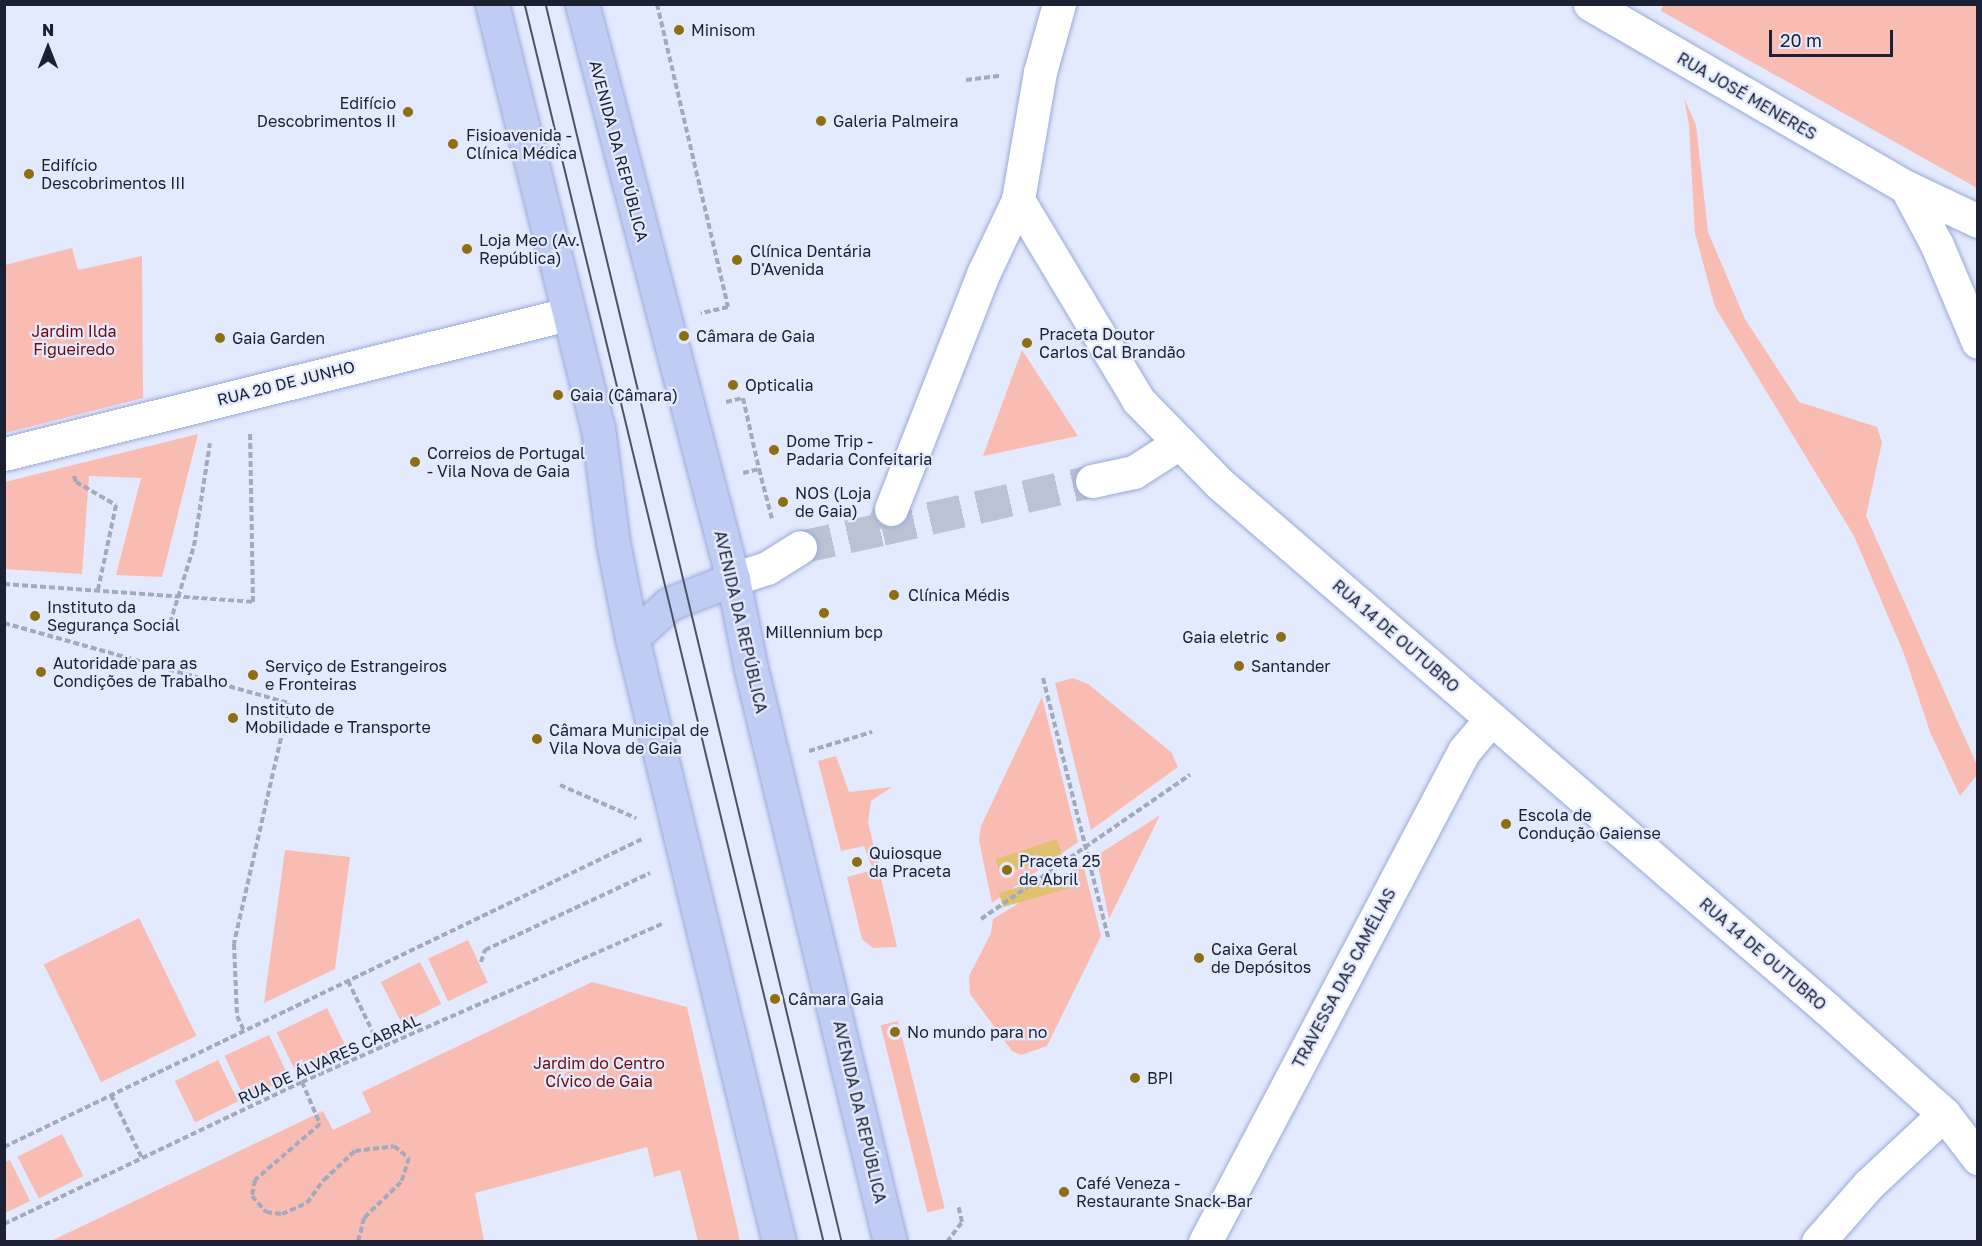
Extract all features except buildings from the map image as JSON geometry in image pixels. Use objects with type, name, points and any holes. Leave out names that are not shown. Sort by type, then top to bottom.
[{"type":"main road","points":[[492,4],[598,428],[613,543],[632,638],[779,1242]]},
{"type":"main road","name":"AVENIDA DA REPÚBLICA","points":[[582,4],[733,579],[751,669],[890,1242]]},
{"type":"main road","points":[[632,638],[669,604],[733,579]]},
{"type":"street","points":[[891,508],[984,272],[1018,200],[1040,72],[1059,4]]},
{"type":"street","name":"RUA JOSÉ MENERES","points":[[1590,4],[1906,187],[1977,221]]},
{"type":"street","points":[[1906,187],[1937,246],[1977,342]]},
{"type":"street","name":"RUA 14 DE OUTUBRO","points":[[1018,200],[1138,400],[1219,483],[1826,1008],[1944,1114],[1977,1158]]},
{"type":"street","name":"RUA 20 DE JUNHO","points":[[4,454],[568,314]]},
{"type":"street","points":[[1092,481],[1134,472],[1179,443]]},
{"type":"street","points":[[733,579],[767,568],[800,547]]},
{"type":"street","name":"TRAVESSA DAS CAMÉLIAS","points":[[1205,1242],[1464,751],[1491,719]]},
{"type":"street","points":[[1818,1242],[1868,1185],[1944,1114]]},
{"type":"path","points":[[657,4],[728,307],[697,314]]},
{"type":"path","points":[[719,404],[743,398],[773,523]]},
{"type":"path","points":[[4,584],[253,602],[250,423]]},
{"type":"path","points":[[170,623],[194,546],[212,431]]},
{"type":"path","points":[[737,475],[759,469]]},
{"type":"path","points":[[88,489],[116,505],[98,590]]},
{"type":"path","points":[[4,623],[289,703],[234,944],[237,1016],[244,1031]]},
{"type":"path","points":[[1043,678],[1109,940]]},
{"type":"path","points":[[818,748],[872,732]]},
{"type":"path","points":[[981,920],[1190,775]]},
{"type":"path","points":[[560,785],[643,821]]},
{"type":"path","points":[[4,1147],[644,838]]},
{"type":"path","points":[[481,962],[484,950],[651,873]]},
{"type":"path","name":"RUA DE ÁLVARES CABRAL","points":[[4,1224],[302,1082],[666,923]]},
{"type":"path","points":[[348,981],[381,1049]]},
{"type":"path","points":[[302,1082],[320,1124],[255,1180],[252,1196],[266,1212],[282,1214],[307,1203],[324,1180],[355,1151],[394,1146],[409,1158],[400,1182],[364,1218],[358,1242]]},
{"type":"path","points":[[111,1095],[142,1158]]},
{"type":"path","points":[[947,1242],[962,1222],[958,1205]]},
{"type":"green space","points":[[1663,5],[1977,5],[1977,188],[1661,11]]},
{"type":"green space","points":[[1684,98],[1696,125],[1708,232],[1745,319],[1799,402],[1877,427],[1882,442],[1866,516],[1977,765],[1977,775],[1960,796],[1930,732],[1904,654],[1854,536],[1715,307],[1695,233],[1689,125]]},
{"type":"green space","name":"Jardim Ilda Figueiredo","points":[[72,248],[78,270],[142,256],[143,398],[5,433],[5,265]]},
{"type":"green space","points":[[1022,350],[1078,436],[983,456]]},
{"type":"green space","points":[[198,434],[162,577],[116,575],[141,478],[89,476],[82,574],[5,569],[5,482]]},
{"type":"green space","points":[[1073,678],[1088,684],[1171,752],[1178,767],[1091,830],[1055,683]]},
{"type":"green space","points":[[1042,697],[1078,842],[992,903],[979,840],[981,826]]},
{"type":"green space","points":[[836,756],[849,792],[892,787],[871,801],[868,822],[897,947],[873,948],[862,939],[847,877],[873,870],[864,846],[841,851],[818,761]]},
{"type":"green space","points":[[1160,815],[1109,919],[1096,856]]},
{"type":"green space","points":[[285,850],[350,857],[335,969],[264,1003]]},
{"type":"green space","points":[[1083,864],[1101,936],[1047,1046],[1021,1055],[1012,1051],[970,994],[969,976],[991,933],[993,919]]},
{"type":"green space","points":[[139,918],[196,1036],[101,1082],[44,964]]},
{"type":"green space","points":[[468,940],[488,983],[448,1001],[428,959]]},
{"type":"green space","points":[[420,962],[441,1004],[402,1024],[381,982]]},
{"type":"green space","name":"Jardim do Centro Cívico de Gaia","points":[[592,982],[687,1007],[740,1241],[698,1241],[680,1170],[654,1177],[647,1147],[475,1193],[484,1241],[51,1241],[323,1111],[333,1130],[371,1112],[362,1092]]},
{"type":"green space","points":[[327,1008],[347,1049],[297,1074],[277,1033]]},
{"type":"green space","points":[[898,1021],[945,1208],[927,1213],[881,1025]]},
{"type":"green space","points":[[269,1035],[289,1078],[244,1098],[225,1056]]},
{"type":"green space","points":[[218,1060],[238,1101],[195,1122],[175,1081]]},
{"type":"green space","points":[[62,1134],[83,1176],[39,1199],[17,1157]]},
{"type":"green space","points":[[10,1160],[30,1201],[5,1213],[5,1162]]},
{"type":"shaded area","points":[[1057,839],[1062,854],[1000,874],[995,859]]},
{"type":"shaded area","points":[[1071,872],[1075,886],[1003,907],[999,893]]},
{"type":"tunnel","points":[[882,529],[1092,481]]},
{"type":"tunnel","points":[[800,547],[882,529],[890,510]]},
{"type":"tram line","points":[[525,4],[824,1242]]},
{"type":"tram line","points":[[546,4],[842,1242]]},
{"type":"place","name":"Minisom","points":[[679,30]]},
{"type":"place","name":"Edifício Descobrimentos II","points":[[408,112]]},
{"type":"place","name":"Galeria Palmeira","points":[[821,121]]},
{"type":"place","name":"Fisioavenida - Clínica Médica","points":[[453,144]]},
{"type":"place","name":"Edifício Descobrimentos III","points":[[29,174]]},
{"type":"place","name":"Loja Meo (Av. República)","points":[[467,249]]},
{"type":"place","name":"Clínica Dentária D'Avenida","points":[[737,260]]},
{"type":"place","name":"Câmara de Gaia","points":[[684,336]]},
{"type":"place","name":"Gaia Garden","points":[[220,338]]},
{"type":"place","name":"Praceta Doutor Carlos Cal Brandão","points":[[1027,343]]},
{"type":"place","name":"Opticalia","points":[[733,385]]},
{"type":"place","name":"Gaia (Câmara)","points":[[558,395]]},
{"type":"place","name":"Dome Trip - Padaria Confeitaria","points":[[774,450]]},
{"type":"place","name":"Correios de Portugal - Vila Nova de Gaia","points":[[415,462]]},
{"type":"place","name":"NOS (Loja de Gaia)","points":[[783,502]]},
{"type":"place","name":"Clínica Médis","points":[[894,595]]},
{"type":"place","name":"Millennium bcp","points":[[824,613]]},
{"type":"place","name":"Instituto da Segurança Social","points":[[35,616]]},
{"type":"place","name":"Gaia eletric","points":[[1281,637]]},
{"type":"place","name":"Santander","points":[[1239,666]]},
{"type":"place","name":"Autoridade para as Condições de Trabalho","points":[[41,672]]},
{"type":"place","name":"Serviço de Estrangeiros e Fronteiras","points":[[253,675]]},
{"type":"place","name":"Instituto de Mobilidade e Transporte","points":[[233,718]]},
{"type":"place","name":"Câmara Municipal de Vila Nova de Gaia","points":[[537,739]]},
{"type":"place","name":"Escola de Condução Gaiense","points":[[1506,824]]},
{"type":"place","name":"Quiosque da Praceta","points":[[857,862]]},
{"type":"place","name":"Praceta 25 de Abril","points":[[1007,870]]},
{"type":"place","name":"Caixa Geral de Depósitos","points":[[1199,958]]},
{"type":"place","name":"Câmara Gaia","points":[[775,999]]},
{"type":"place","name":"No mundo para no","points":[[895,1032]]},
{"type":"place","name":"BPI","points":[[1135,1078]]},
{"type":"place","name":"Café Veneza - Restaurante Snack-Bar","points":[[1064,1192]]}]
